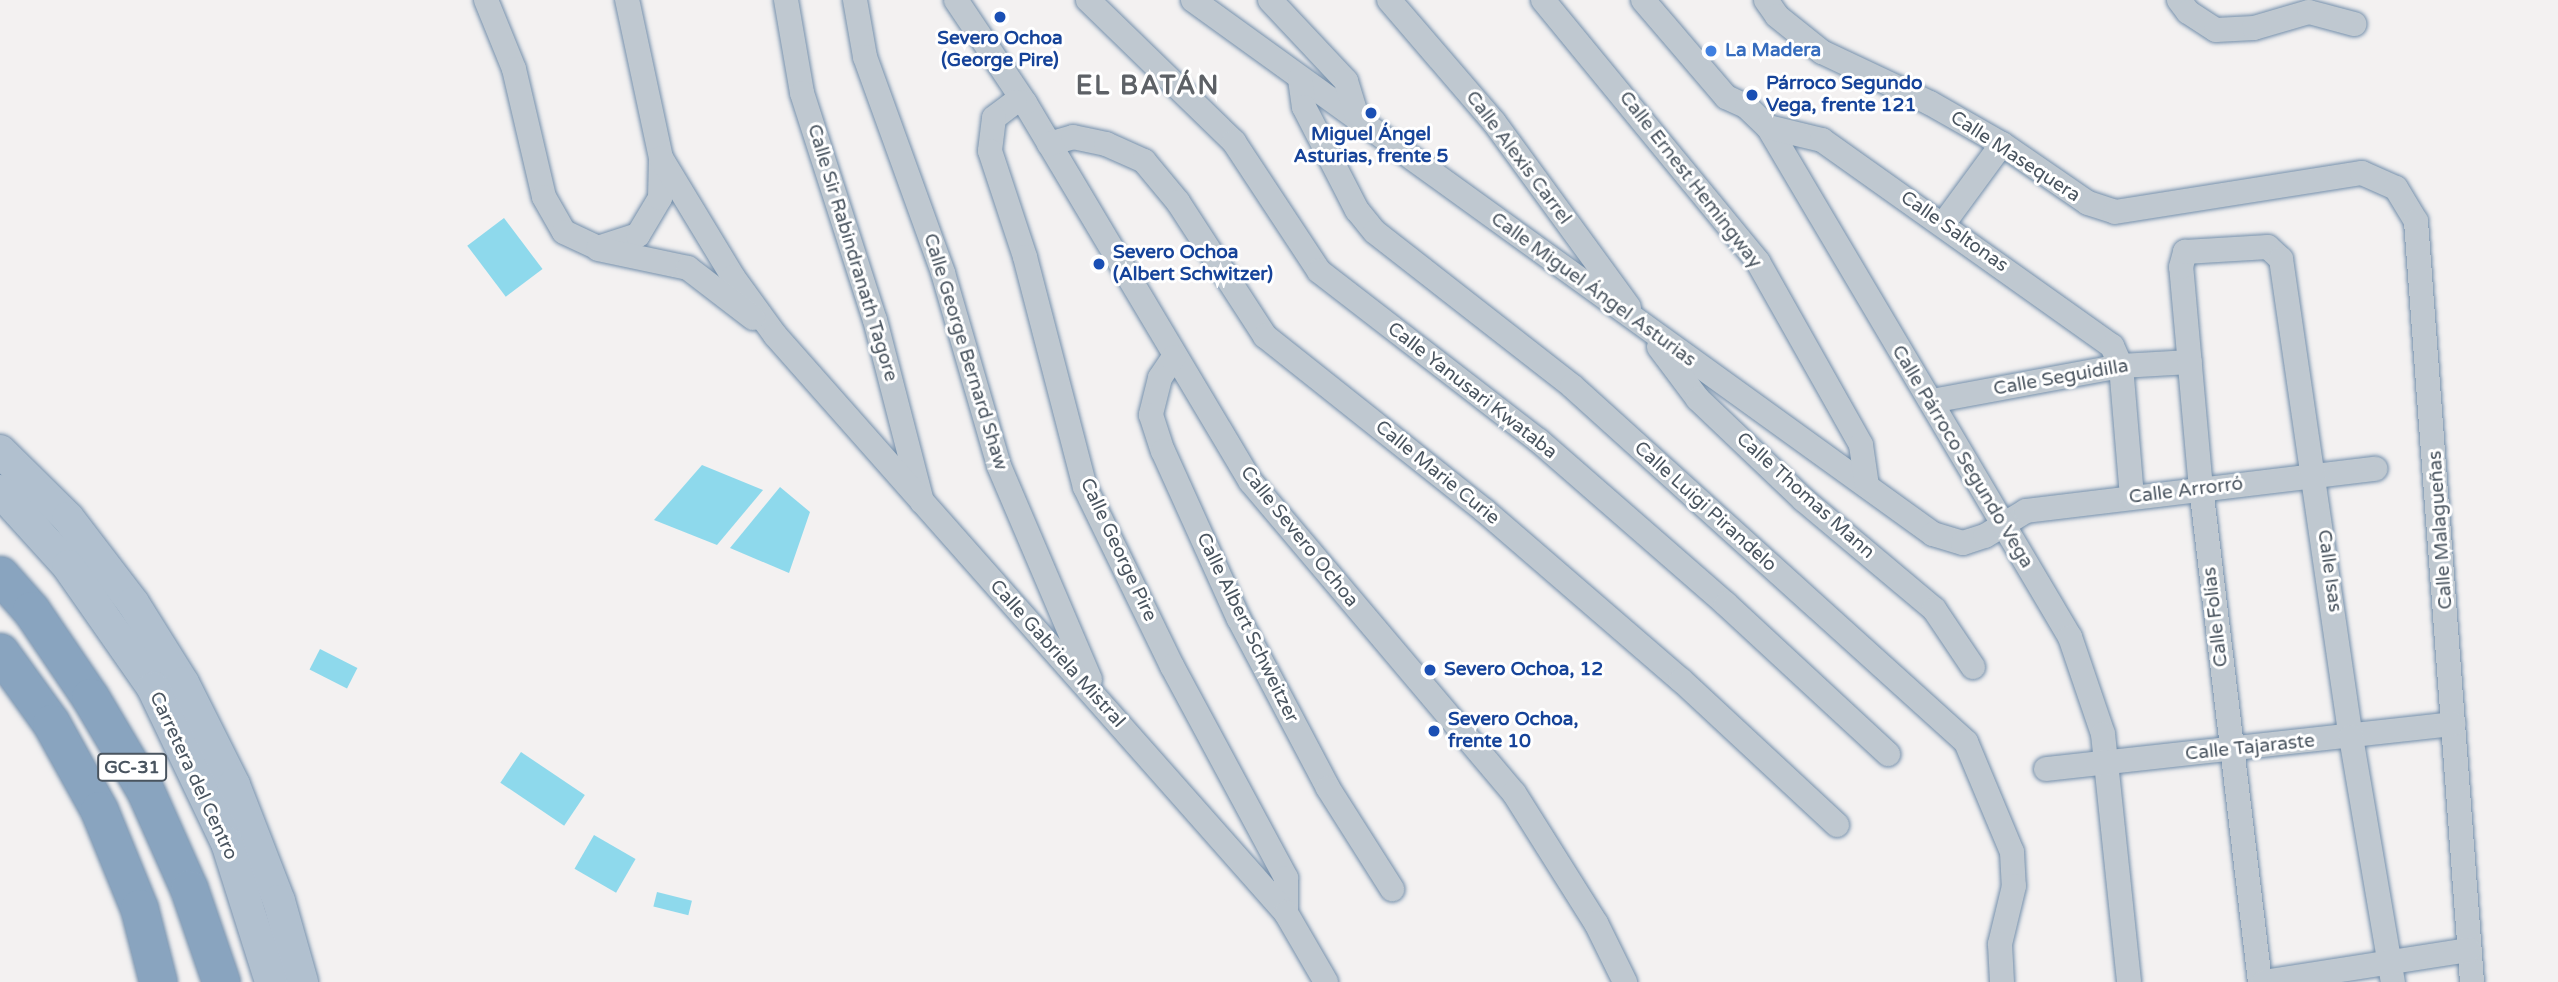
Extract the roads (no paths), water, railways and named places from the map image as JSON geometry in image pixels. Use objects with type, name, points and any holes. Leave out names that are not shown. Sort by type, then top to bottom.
[{"type":"highway","name":"GC-31","points":[[0,575],[31,610],[90,697],[145,790],[189,889],[221,982]]},
{"type":"highway","name":"GC-31","points":[[0,652],[51,723],[99,810],[139,908],[158,982]]},
{"type":"main road","points":[[0,452],[68,518],[133,603],[183,684],[234,785],[279,901],[302,982]]},
{"type":"main road","name":"Carretera del Centro","points":[[0,491],[68,566],[153,688],[227,843],[271,982]]},
{"type":"street","points":[[486,0],[514,69],[544,197],[564,232],[598,248],[638,235],[660,198],[661,158],[627,0]]},
{"type":"street","name":"Calle Sir Rabindranath Tagore","points":[[786,0],[802,93],[875,320],[922,506]]},
{"type":"street","name":"Calle George Bernard Shaw","points":[[855,0],[865,57],[943,274],[999,466],[1097,696]]},
{"type":"street","name":"Calle Severo Ochoa","points":[[956,0],[1025,103],[1174,357],[1251,482],[1514,793],[1568,876],[1625,982]]},
{"type":"street","name":"Calle Yanusari Kwataba","points":[[1088,0],[1234,142],[1319,271],[1538,440],[1726,604],[1888,754]]},
{"type":"street","name":"Calle Miguel Ángel Asturias","points":[[1193,0],[1300,79],[1356,114],[1640,321],[1730,391],[1943,537],[1964,543],[1985,536],[2001,523]]},
{"type":"street","points":[[1270,0],[1346,81],[1356,114]]},
{"type":"street","name":"Calle Alexis Carrel","points":[[1389,0],[1494,122],[1640,321]]},
{"type":"street","name":"Calle Ernest Hemingway","points":[[1542,0],[1758,262],[1861,445],[1867,486]]},
{"type":"street","name":"Calle Párroco Segundo Vega","points":[[1643,0],[1726,97],[1747,107],[1768,127],[2070,637],[2103,734],[2129,982]]},
{"type":"street","name":"Calle Masequera","points":[[1766,0],[1777,16],[1822,52],[2002,144],[2088,203],[2115,212],[2295,181]]},
{"type":"street","points":[[2179,0],[2188,12],[2216,30],[2254,28],[2309,12],[2354,24]]},
{"type":"street","name":"Calle Luigi Pirandelo","points":[[1300,79],[1304,107],[1357,210],[1374,232],[1572,386],[1966,742],[2012,852],[2014,886],[2000,944],[2002,982]]},
{"type":"street","name":"Calle George Pire","points":[[1025,103],[1015,102],[994,118],[990,151],[1025,257],[1085,487],[1172,666],[1286,878],[1286,913]]},
{"type":"street","name":"Calle Saltonas","points":[[1768,127],[1822,140],[1944,223],[2112,346],[2121,366]]},
{"type":"street","name":"Calle Marie Curie","points":[[1049,144],[1073,137],[1105,144],[1143,161],[1178,202],[1265,336],[1485,511],[1681,680],[1837,825]]},
{"type":"street","points":[[1944,223],[2002,144]]},
{"type":"street","name":"Calle Gabriela Mistral","points":[[661,158],[733,277],[775,335],[922,506],[1097,696],[1286,913],[1326,982]]},
{"type":"street","name":"Calle Malagueñas","points":[[2295,181],[2362,173],[2396,188],[2416,222],[2472,982]]},
{"type":"street","name":"Calle Isas","points":[[2185,252],[2268,247],[2281,260],[2316,476],[2351,737],[2390,972]]},
{"type":"street","name":"Calle Gabriela Mistral","points":[[598,248],[688,268],[775,335]]},
{"type":"street","name":"Calle Folías","points":[[2185,252],[2181,267],[2201,489],[2262,982]]},
{"type":"street","name":"Calle Thomas Mann","points":[[1640,321],[1698,399],[1804,500],[1934,609],[1973,667]]},
{"type":"street","name":"Calle Albert Schweitzer","points":[[1174,357],[1160,378],[1151,415],[1163,451],[1252,643],[1328,788],[1392,889]]},
{"type":"street","name":"Calle Seguidilla","points":[[1932,401],[2121,366],[2190,362]]},
{"type":"street","points":[[2121,366],[2132,497]]},
{"type":"street","name":"Calle Arrorró","points":[[2001,523],[2026,511],[2375,469]]},
{"type":"street","name":"Calle Tajaraste","points":[[2046,769],[2232,751],[2454,724]]},
{"type":"street","points":[[2262,982],[2390,972],[2469,950]]},
{"type":"water","points":[[504,218],[543,269],[506,297],[467,246]]},
{"type":"water","points":[[702,465],[763,490],[717,545],[654,520]]},
{"type":"water","points":[[780,487],[810,512],[789,573],[730,548]]},
{"type":"water","points":[[320,649],[357,668],[347,689],[310,669]]},
{"type":"water","points":[[521,752],[585,795],[564,826],[500,783]]},
{"type":"water","points":[[594,835],[636,859],[616,893],[574,869]]},
{"type":"water","points":[[657,892],[692,901],[688,915],[653,907]]},
{"type":"place","name":"Severo Ochoa (George Pire)","points":[[1000,17]]},
{"type":"place","name":"La Madera","points":[[1711,51]]},
{"type":"place","name":"Párroco Segundo Vega, frente 121","points":[[1752,95]]},
{"type":"place","name":"Miguel Ángel Asturias, frente 5","points":[[1371,113]]},
{"type":"place","name":"Severo Ochoa (Albert Schwitzer)","points":[[1099,264]]},
{"type":"place","name":"Severo Ochoa, 12","points":[[1430,670]]},
{"type":"place","name":"Severo Ochoa, frente 10","points":[[1434,731]]},
{"type":"district","name":"EL BATÁN","points":[[1148,86]]}]
